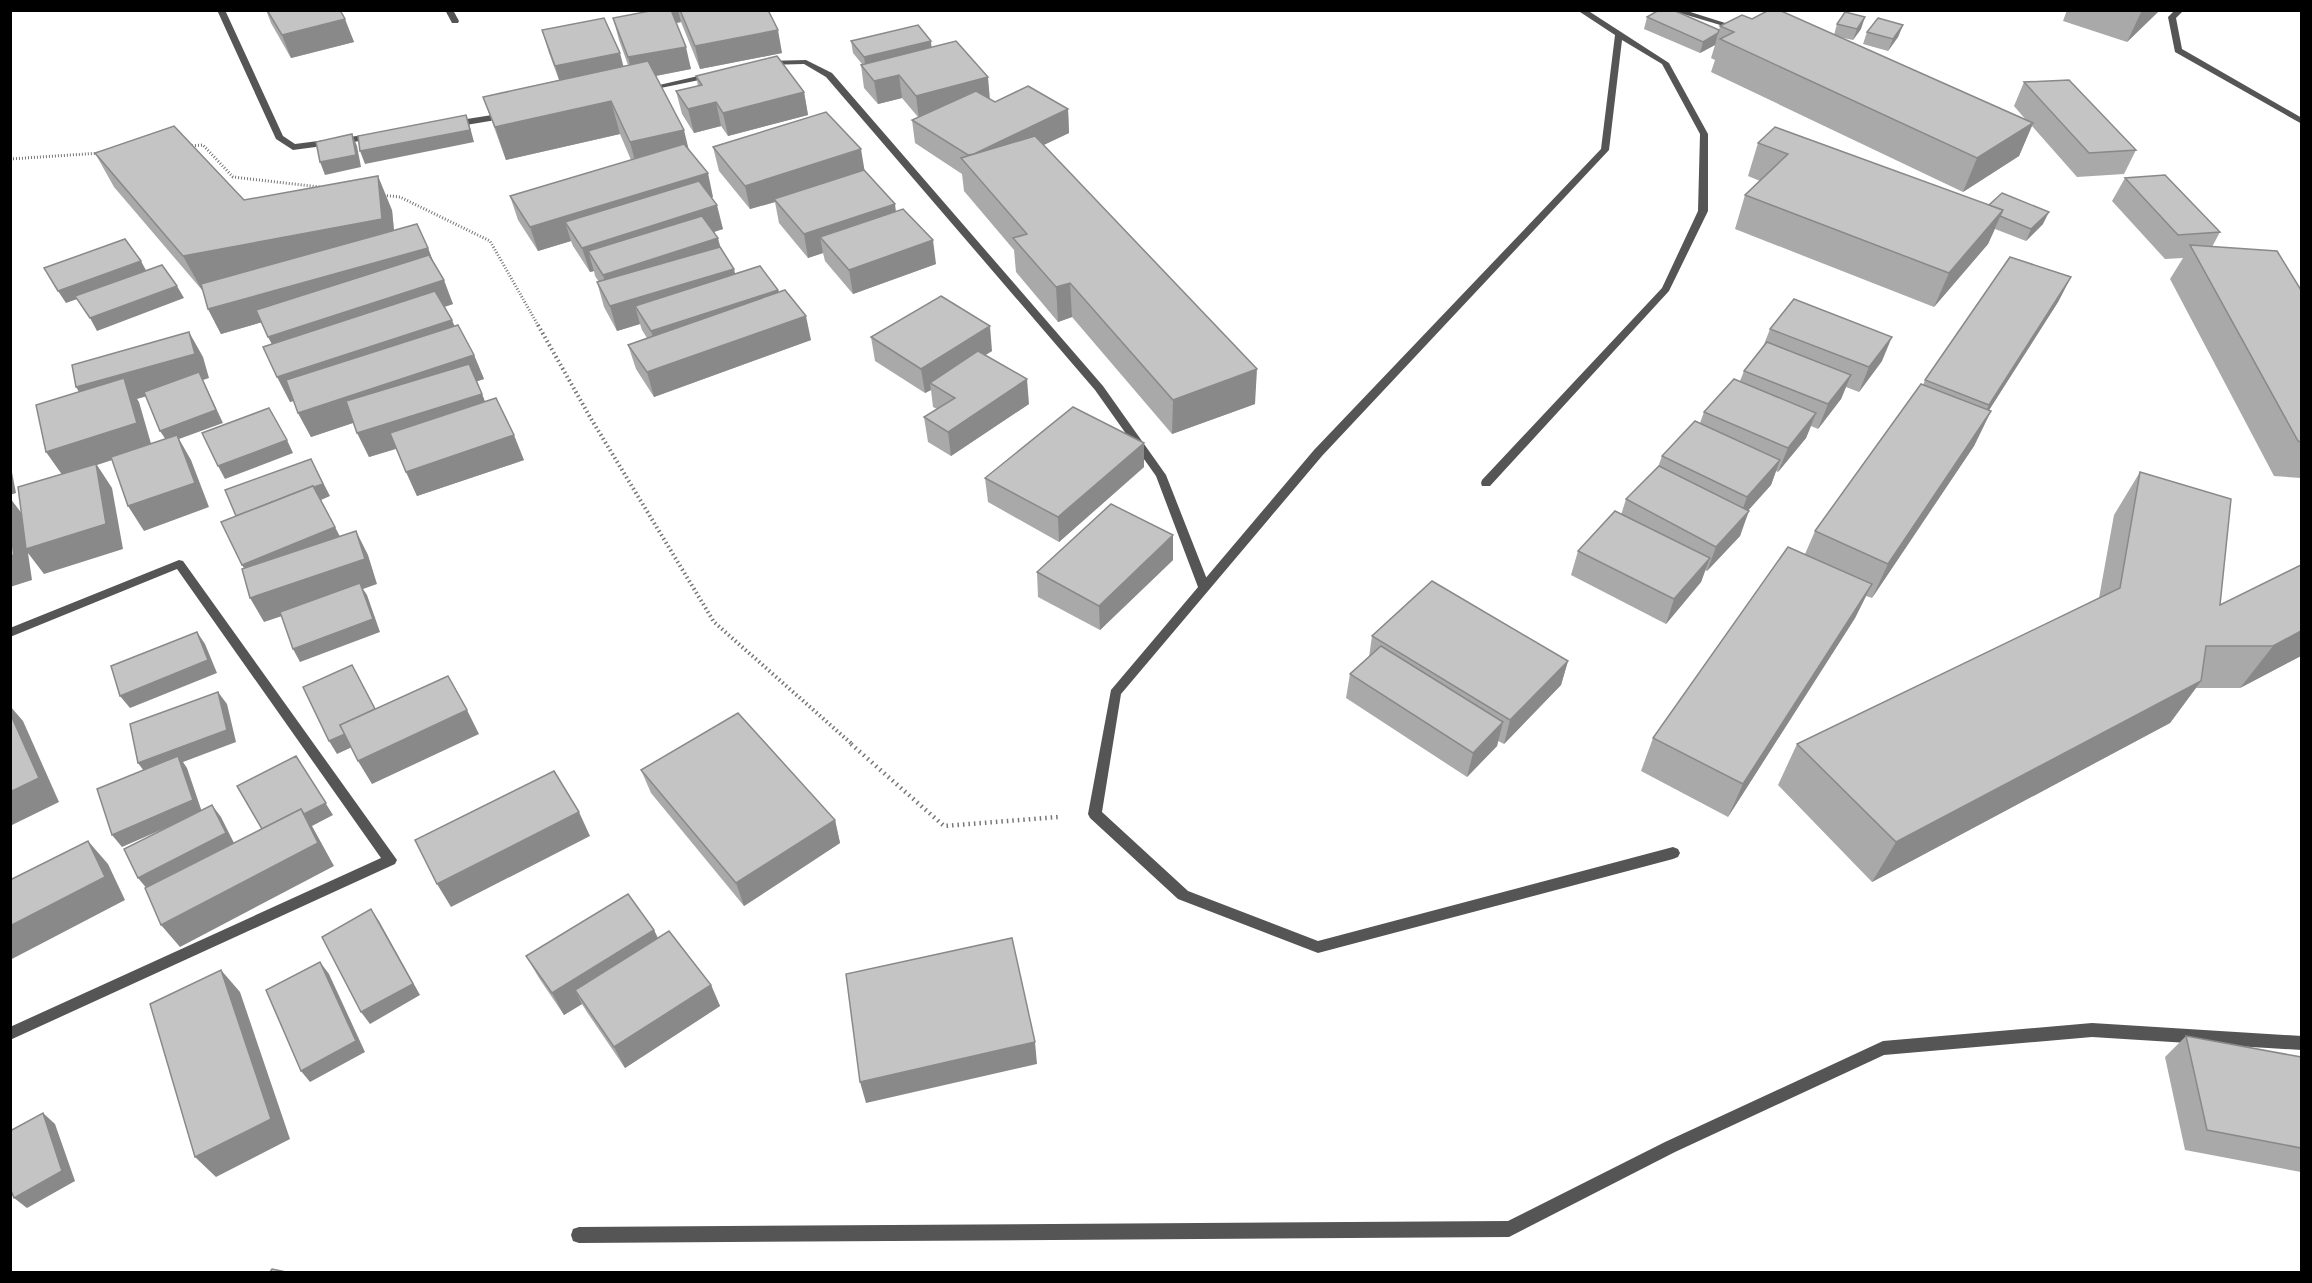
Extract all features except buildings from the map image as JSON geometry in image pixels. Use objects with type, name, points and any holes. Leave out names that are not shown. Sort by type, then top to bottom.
[{"type":"street","points":[[220,10],[279,137],[293,147],[382,136]]},
{"type":"street","points":[[449,10],[455,21]]},
{"type":"street","points":[[1486,483],[1666,289],[1703,211],[1704,134],[1665,63],[1581,10]]},
{"type":"street","points":[[1674,10],[1743,30]]},
{"type":"street","points":[[2180,10],[2172,17],[2178,50],[2301,122]]},
{"type":"street","points":[[1619,34],[1605,150],[1318,453],[1115,693],[1095,814],[1183,895],[1318,947],[1672,853]]},
{"type":"street","points":[[752,66],[774,61],[806,62],[829,75],[1099,388],[1161,475],[1204,587]]},
{"type":"street","points":[[640,90],[718,73]]},
{"type":"street","points":[[438,127],[517,114]]},
{"type":"street","points":[[10,633],[179,564],[390,860],[10,1034]]},
{"type":"street","points":[[579,1235],[1509,1229],[1670,1147],[1883,1048],[2092,1030],[2301,1043]]},
{"type":"path","points":[[181,147],[203,145],[233,177],[322,188]]},
{"type":"path","points":[[10,159],[101,153]]},
{"type":"path","points":[[378,194],[400,197],[490,241],[590,417],[714,622],[944,826],[1095,814]]}]
